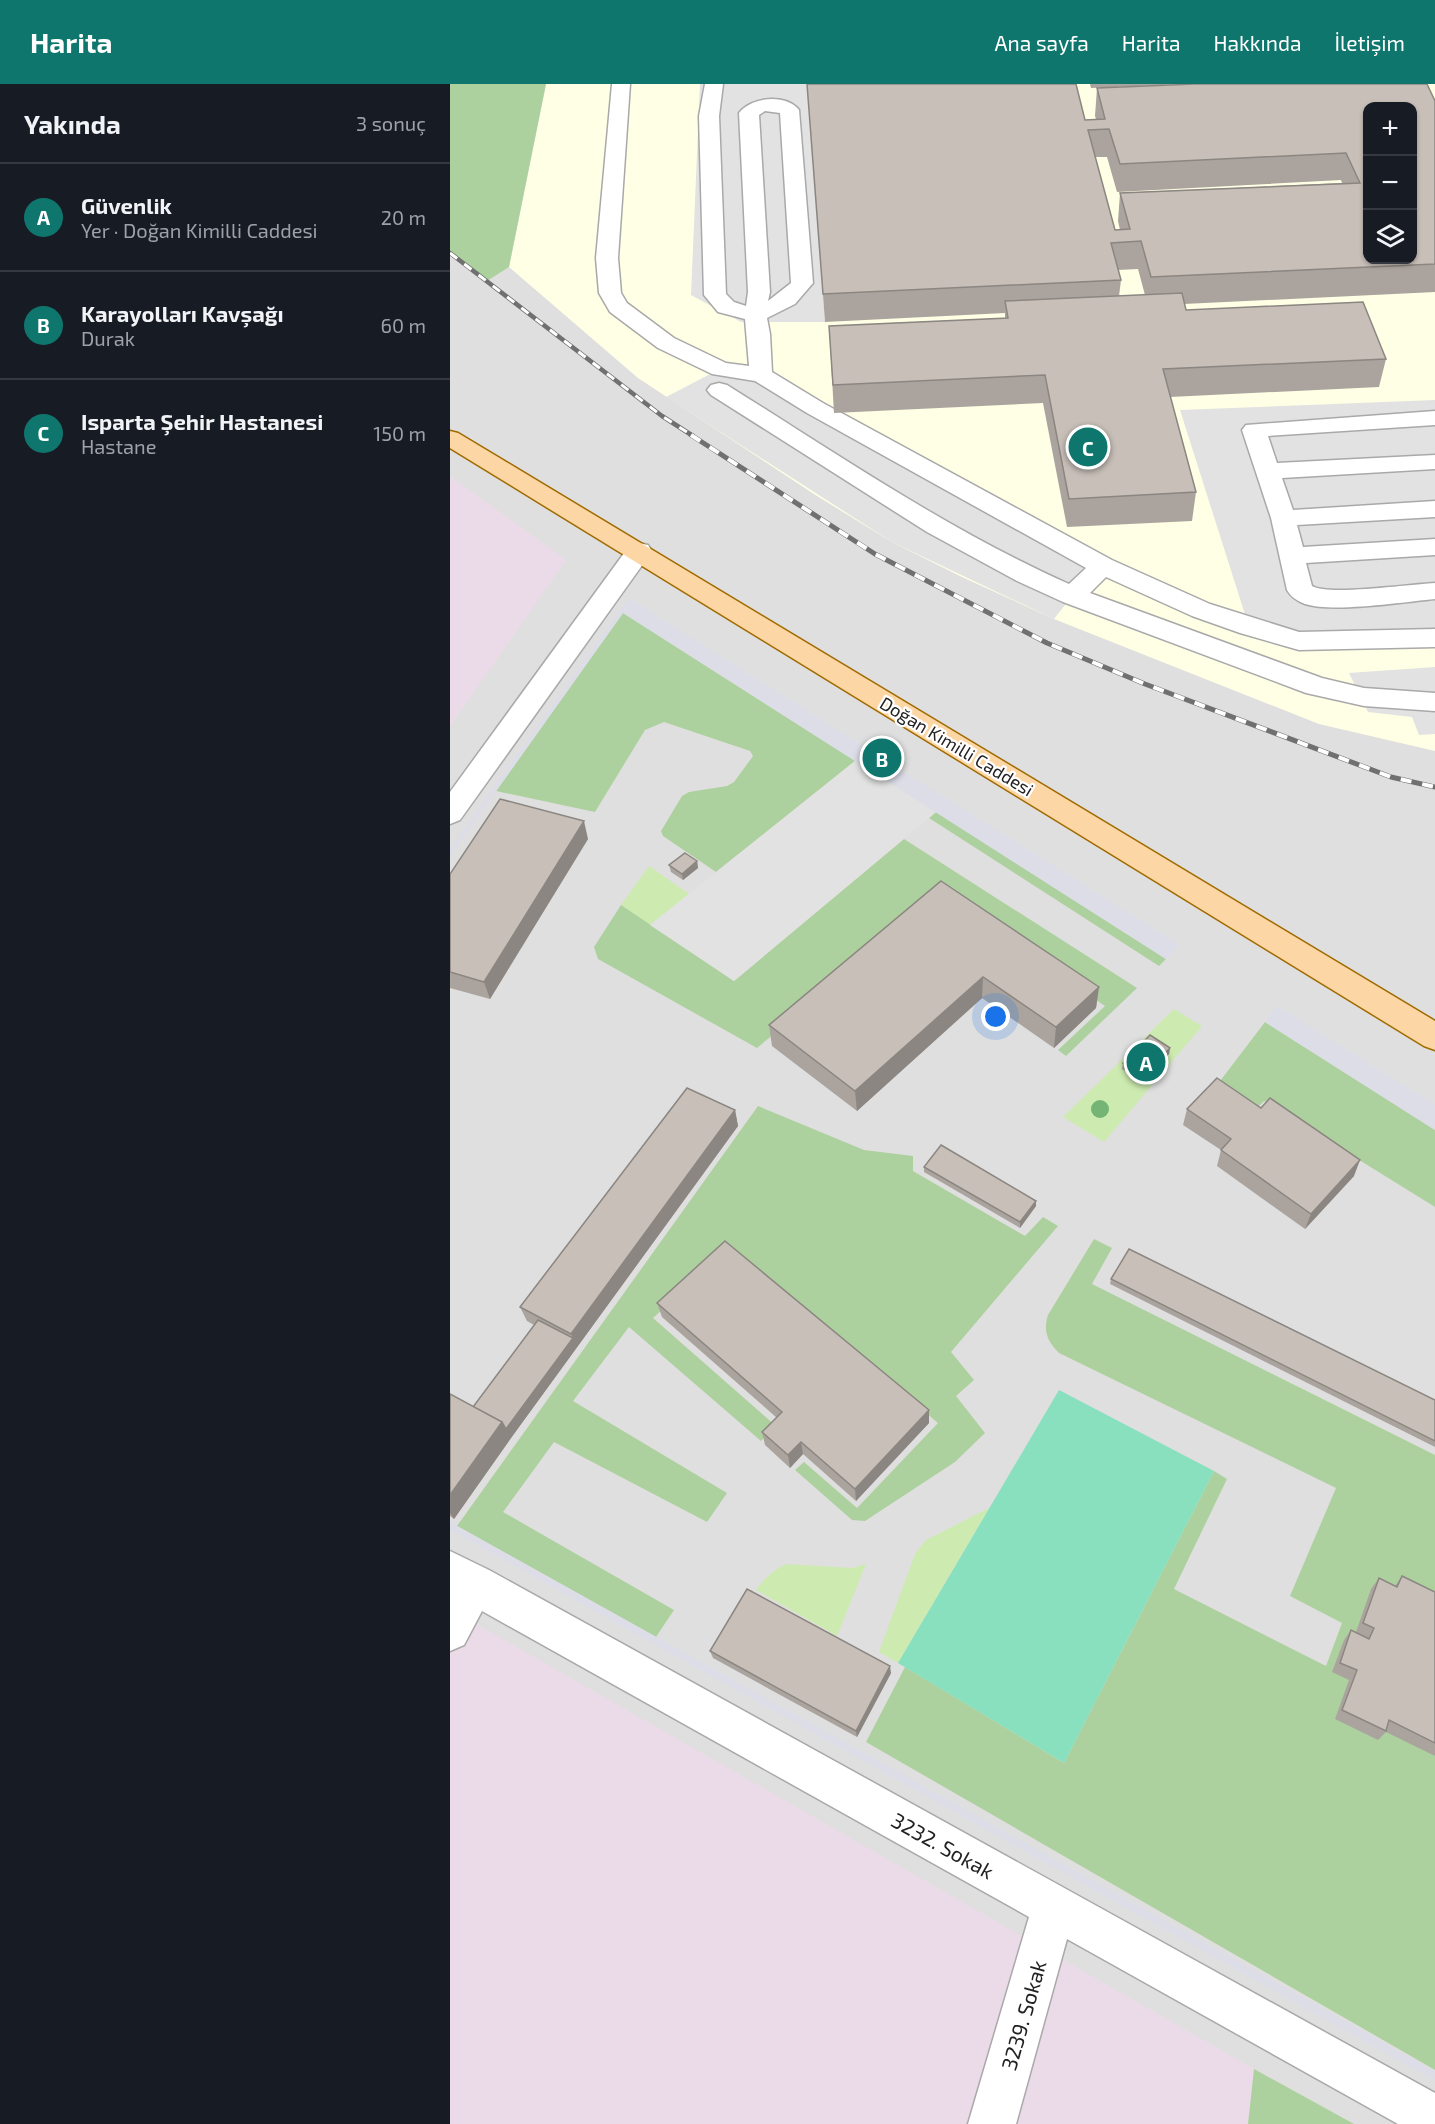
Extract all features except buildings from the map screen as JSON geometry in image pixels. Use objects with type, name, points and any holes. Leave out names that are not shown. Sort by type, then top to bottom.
[{"type":"main road","name":"Doğan Kimilli Caddesi","points":[[450,433],[480,454]]},
{"type":"main road","name":"Doğan Kimilli Caddesi","points":[[450,438],[480,454],[1435,1037]]},
{"type":"street","points":[[621,84],[607,258],[610,293],[618,307],[666,343],[720,369],[761,375],[825,414],[1103,566],[1201,609],[1249,627],[1299,641],[1435,638]]},
{"type":"street","points":[[714,84],[709,116],[715,295],[726,307],[755,315],[782,304],[796,293],[802,283],[789,110],[776,105],[760,106],[749,113],[759,292],[755,315],[759,334],[761,375]]},
{"type":"street","points":[[719,390],[937,526],[1037,581],[1139,623],[1316,686],[1364,697],[1435,702]]},
{"type":"street","points":[[1435,417],[1254,430],[1283,518],[1300,590],[1311,597],[1347,598],[1435,591]]},
{"type":"street","points":[[1268,471],[1435,462]]},
{"type":"street","points":[[1283,518],[1435,509]]},
{"type":"street","points":[[1292,556],[1435,547]]},
{"type":"street","points":[[450,813],[639,551]]},
{"type":"street","points":[[1072,596],[1103,566]]},
{"type":"street","points":[[450,1631],[462,1577]]},
{"type":"street","name":"3232. Sokak","points":[[462,1577],[1435,2119]]},
{"type":"street","name":"3239. Sokak","points":[[992,2124],[1054,1906]]},
{"type":"shaded area","points":[[450,84],[1435,84],[1435,2124],[450,2124]]},
{"type":"shaded area","points":[[546,84],[1435,84],[1435,751],[1319,724],[1054,619],[962,577],[892,542],[817,496],[638,378],[509,267]]},
{"type":"shaded area","points":[[700,84],[807,84],[825,322],[741,322],[691,295]]},
{"type":"shaded area","points":[[720,369],[761,375],[1103,566],[1072,596],[1054,619],[892,542],[666,397]]},
{"type":"shaded area","points":[[1435,400],[1435,638],[1299,641],[1249,627],[1180,410]]},
{"type":"shaded area","points":[[450,476],[566,560],[450,726]]},
{"type":"shaded area","points":[[629,598],[1180,945],[1166,959],[623,613],[450,856],[450,849]]},
{"type":"shaded area","points":[[1435,667],[1435,734],[1419,735],[1412,717],[1368,712],[1349,673]]},
{"type":"shaded area","points":[[855,761],[936,812],[734,981],[650,925]]},
{"type":"shaded area","points":[[1277,1006],[1435,1105],[1435,1130],[1265,1022]]},
{"type":"shaded area","points":[[450,1522],[1435,2071],[1435,2081],[450,1530]]},
{"type":"shaded area","points":[[450,1609],[1254,2069],[1248,2124],[450,2124]]},
{"type":"green space","points":[[450,84],[546,84],[509,267],[487,281],[450,253]]},
{"type":"green space","points":[[623,613],[855,761],[716,872],[663,836],[661,831],[682,796],[689,792],[727,786],[734,782],[753,756],[750,751],[664,722],[645,730],[595,812],[496,791]]},
{"type":"green space","points":[[936,812],[1166,959],[1159,966],[929,818]]},
{"type":"green space","points":[[904,839],[1137,988],[1066,1056],[1058,1050],[1105,1006],[941,896],[757,1048],[598,959],[594,947],[621,905],[734,981]]},
{"type":"green space","points":[[649,866],[689,894],[650,925],[621,905]]},
{"type":"green space","points":[[1174,1009],[1202,1026],[1104,1142],[1063,1117]]},
{"type":"green space","points":[[1265,1022],[1435,1130],[1435,1207],[1264,1101],[1254,1111],[1217,1085]]},
{"type":"green space","points":[[758,1106],[864,1150],[913,1156],[913,1171],[1025,1236],[1043,1217],[1058,1226],[951,1352],[974,1380],[956,1396],[985,1433],[955,1462],[865,1521],[852,1520],[795,1470],[804,1462],[857,1508],[938,1423],[730,1248],[653,1318],[776,1426],[761,1441],[629,1327],[573,1401],[727,1493],[707,1522],[554,1442],[503,1512],[674,1610],[656,1637],[457,1526]]},
{"type":"green space","points":[[1094,1239],[1112,1248],[1092,1284],[1435,1455],[1435,2070],[866,1742],[905,1667],[1064,1763],[1214,1471],[1227,1479],[1174,1589],[1326,1666],[1342,1623],[1290,1596],[1336,1488],[1059,1353],[1047,1336],[1048,1315]]},
{"type":"green space","points":[[1059,1390],[1214,1471],[1064,1763],[898,1663]]},
{"type":"green space","points":[[989,1508],[898,1663],[879,1652],[915,1554],[926,1540]]},
{"type":"green space","points":[[786,1564],[852,1568],[866,1564],[837,1636],[756,1590],[769,1575]]},
{"type":"green space","points":[[1254,2069],[1354,2124],[1248,2124]]},
{"type":"railway","points":[[450,253],[662,416],[693,436]]},
{"type":"railway","points":[[691,435],[875,554],[1047,643],[1145,684],[1391,777],[1435,787]]},
{"type":"place","name":"Isparta Şehir Hastanesi","points":[[1088,447]]},
{"type":"place","name":"Karayolları Kavşağı","points":[[882,758]]},
{"type":"place","name":"Güvenlik","points":[[1146,1062]]}]
